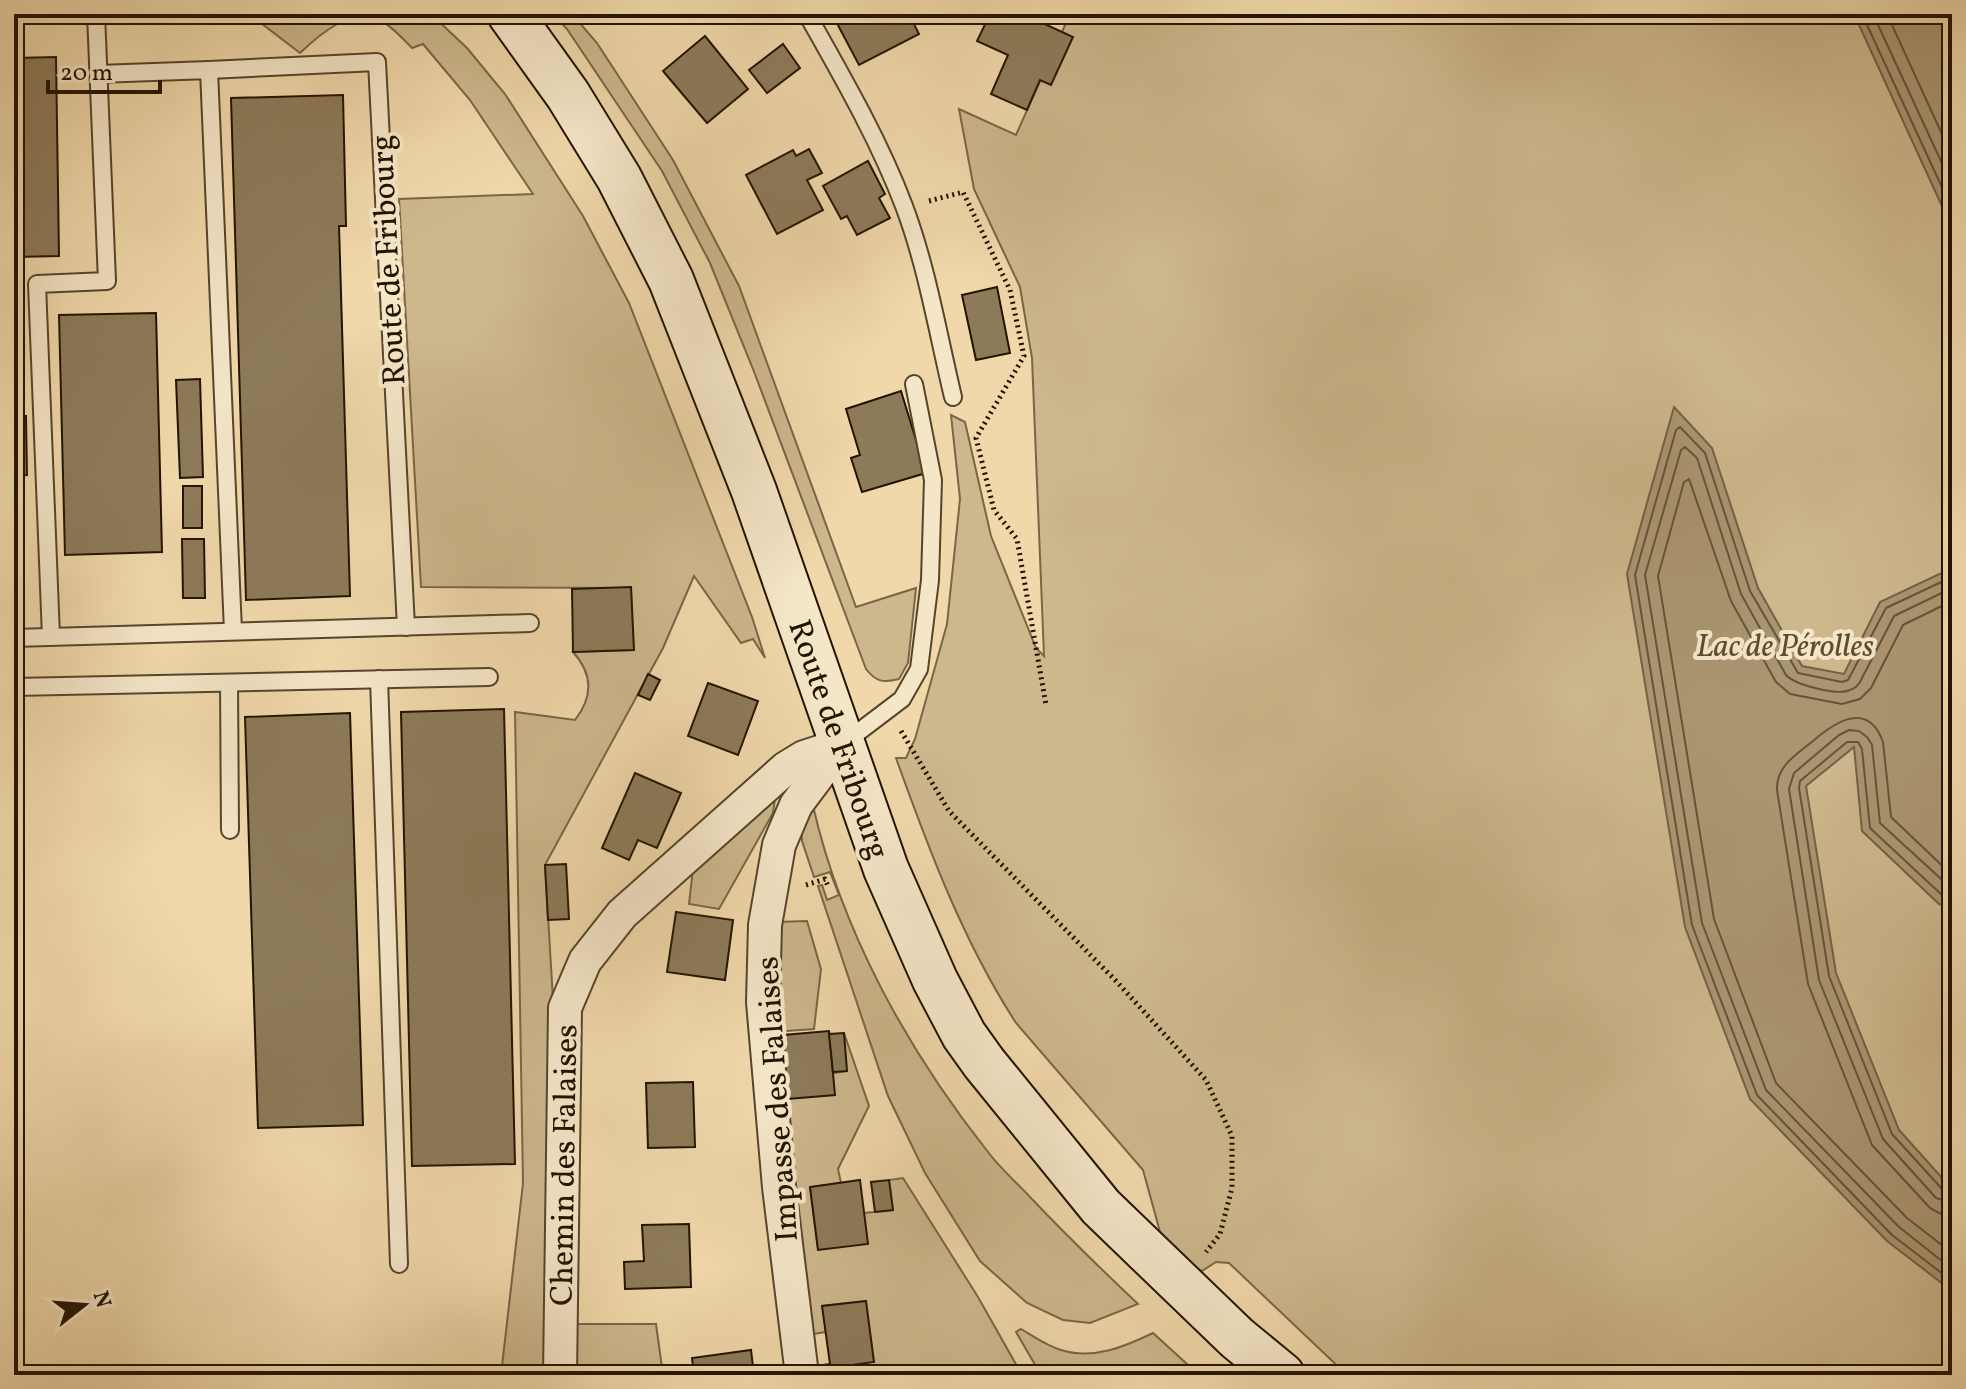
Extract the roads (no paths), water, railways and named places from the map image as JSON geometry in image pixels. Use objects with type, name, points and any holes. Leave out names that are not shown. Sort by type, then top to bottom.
[{"type":"main road","name":"Route de Fribourg","points":[[507,18],[568,95],[612,166],[671,280],[754,491],[886,869],[935,980],[964,1035],[1101,1207],[1237,1338],[1282,1375]]},
{"type":"street","name":"Impasse des Falaises","points":[[802,1375],[779,1187],[763,1002],[765,925],[779,845],[796,805],[841,745]]},
{"type":"street","name":"Chemin des Falaises","points":[[560,1375],[565,1008],[585,961],[622,914],[786,768],[804,757],[841,745]]},
{"type":"lane","points":[[51,637],[37,284],[107,281],[96,14]]},
{"type":"lane","points":[[807,14],[878,149],[904,207],[915,239],[953,397]]},
{"type":"lane","name":"Route de Fribourg","points":[[98,74],[377,62],[406,627]]},
{"type":"lane","points":[[209,70],[233,631]]},
{"type":"lane","points":[[841,745],[902,699],[919,669],[930,580],[933,480],[914,384]]},
{"type":"lane","points":[[14,638],[530,623]]},
{"type":"lane","points":[[14,687],[489,677]]},
{"type":"lane","points":[[379,679],[399,1264]]},
{"type":"lane","points":[[229,683],[230,830]]},
{"type":"water","points":[[1854,14],[1952,14],[1952,228]]},
{"type":"water","points":[[1952,357],[1952,482],[1946,418]]},
{"type":"water","points":[[1674,407],[1712,448],[1758,588],[1802,666],[1844,674],[1880,602],[1952,568],[1952,907],[1939,904],[1862,831],[1854,747],[1806,786],[1836,973],[1899,1130],[1952,1189],[1952,1291],[1887,1241],[1750,1099],[1685,927],[1627,574]]},
{"type":"park label","name":"Lac de Pérolles","points":[[1785,645]]}]
